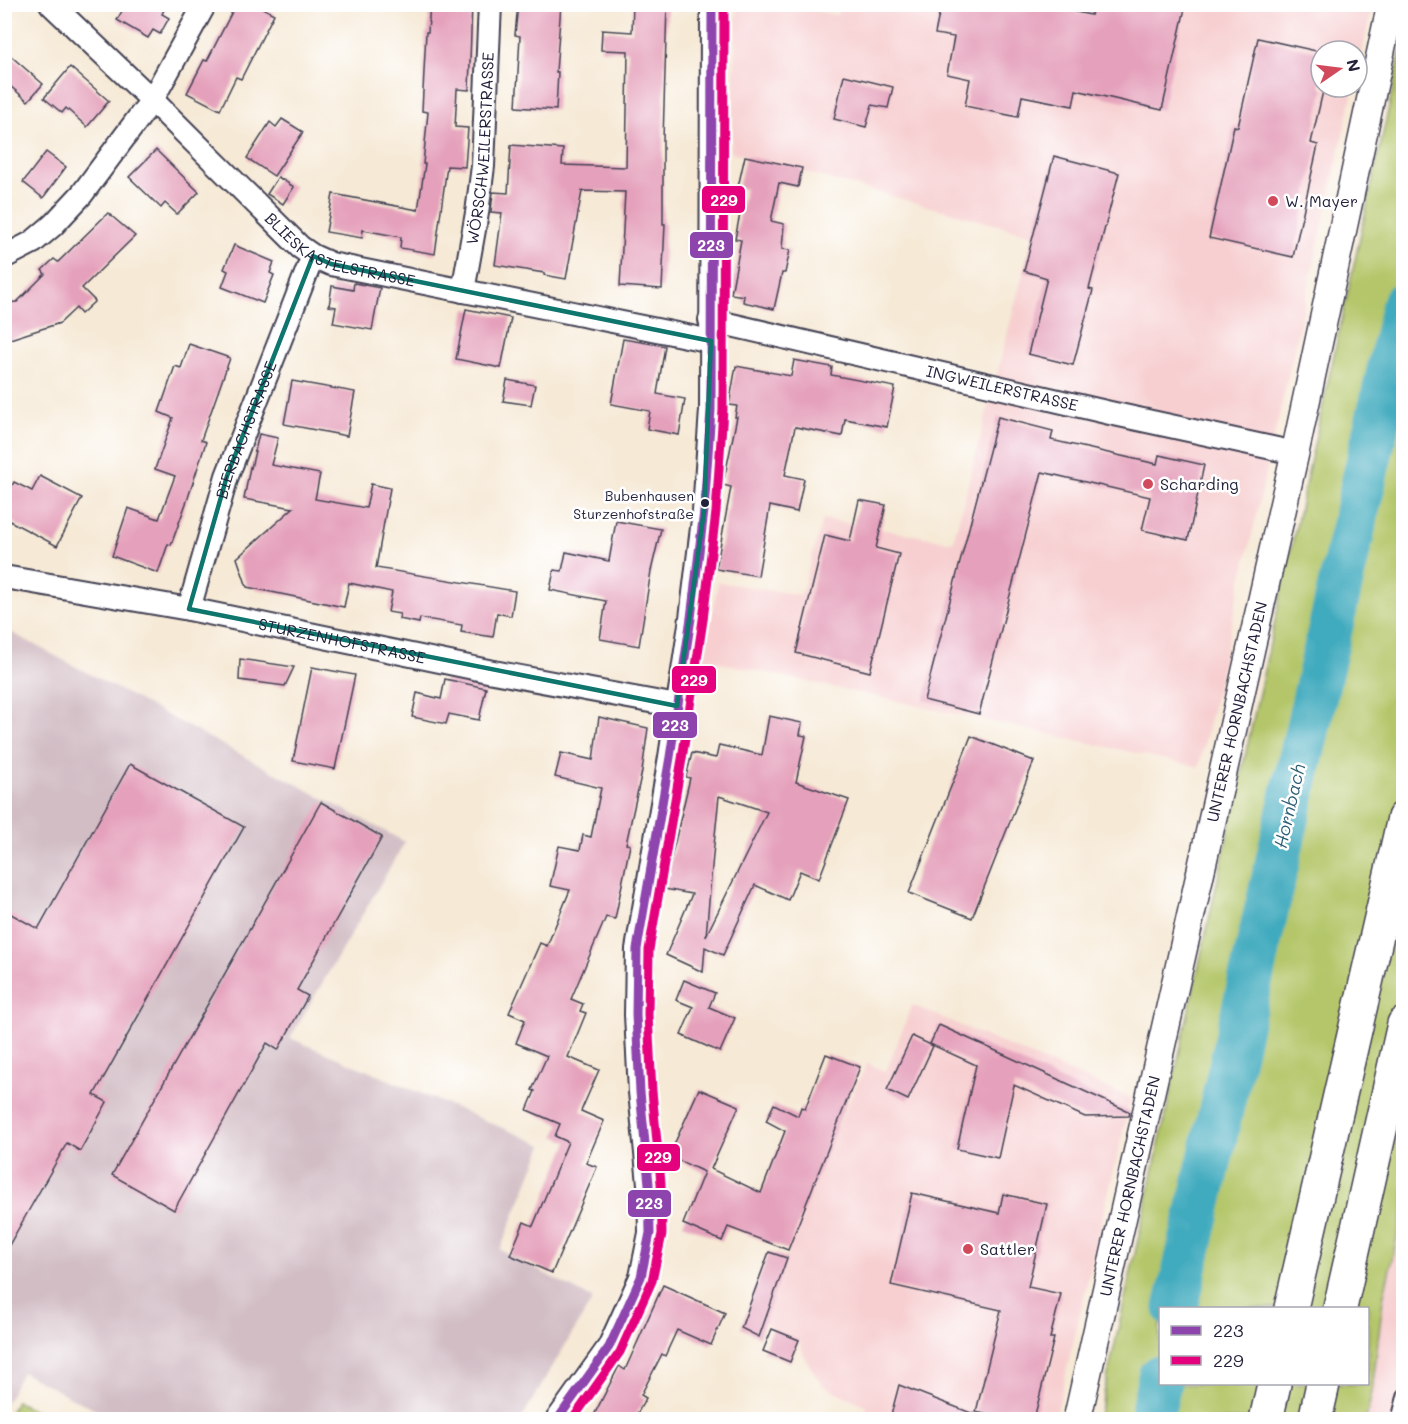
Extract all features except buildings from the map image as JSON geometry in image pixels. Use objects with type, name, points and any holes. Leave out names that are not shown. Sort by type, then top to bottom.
[{"type":"highway","points":[[1291,1307],[1404,818]]},
{"type":"highway","points":[[1340,1307],[1404,1024]]},
{"type":"highway","points":[[1266,1419],[1274,1385]]},
{"type":"street","name":"BLIESKASTELSTRASSE","points":[[51,4],[152,100],[300,248],[314,256],[331,264],[463,291],[710,330]]},
{"type":"street","points":[[4,257],[33,243],[54,225],[82,194],[152,100],[205,4]]},
{"type":"street","name":"WÖRSCHWEILERSTRASSE","points":[[463,291],[483,166],[490,4]]},
{"type":"street","points":[[557,1419],[614,1337],[640,1277],[650,1233],[649,1184],[639,1092],[637,949],[677,706],[704,511],[711,410],[712,4]]},
{"type":"street","name":"UNTERER HORNBACHSTADEN","points":[[1077,1419],[1295,453],[1391,4]]},
{"type":"street","name":"BIERBACHSTRASSE","points":[[189,609],[226,476],[314,256]]},
{"type":"street","name":"INGWEILERSTRASSE","points":[[710,330],[1295,453]]},
{"type":"street","name":"STURZENHOFSTRASSE","points":[[4,577],[189,609],[488,671],[677,706]]},
{"type":"lane","points":[[1397,1419],[1404,1393]]},
{"type":"highlighted area","points":[[313,256],[331,264],[711,341],[704,511],[677,706],[189,609],[227,476]]},
{"type":"shaded area","points":[[839,4],[1373,5],[1365,39],[1309,39],[1309,99],[1351,99],[1199,767],[704,659],[718,582],[801,595],[823,519],[953,542],[1033,235],[731,152],[737,5],[787,5],[837,15]]},
{"type":"shaded area","points":[[5,629],[405,842],[290,1038],[543,1145],[500,1250],[593,1299],[521,1419],[113,1419],[22,1372],[5,1404]]},
{"type":"shaded area","points":[[912,1005],[1131,1098],[1055,1419],[864,1419],[867,1406],[823,1386],[804,1357],[799,1340],[772,1329],[764,1322],[788,1250],[829,1144],[867,1063],[886,1072]]},
{"type":"shaded area","points":[[1403,1207],[1403,1419],[1366,1420],[1372,1392],[1383,1299]]},
{"type":"green space","points":[[1403,43],[1404,1207],[1383,1299],[1372,1392],[1366,1419],[1098,1420]]},
{"type":"green space","points":[[16,1401],[51,1419],[7,1419]]},
{"type":"waterway","name":"Hornbach","points":[[1176,1307],[1404,304]]},
{"type":"waterway","name":"Hornbach","points":[[1151,1420],[1159,1382]]},
{"type":"transit line","name":"223","points":[[557,1420],[609,1347],[641,1277],[650,1233],[649,1184],[640,1092],[636,1015],[637,949],[670,757],[704,511],[711,410],[712,4]]},
{"type":"transit line","name":"229","points":[[572,1420],[620,1352],[652,1281],[662,1234],[661,1183],[652,1091],[648,1015],[649,950],[682,759],[703,620],[716,512],[723,410],[724,4]]},
{"type":"place","name":"W. Mayer","points":[[1273,201]]},
{"type":"place","name":"Scharding","points":[[1148,484]]},
{"type":"place","name":"Bubenhausen Sturzenhofstraße","points":[[705,503]]},
{"type":"place","name":"Sattler","points":[[968,1249]]}]
